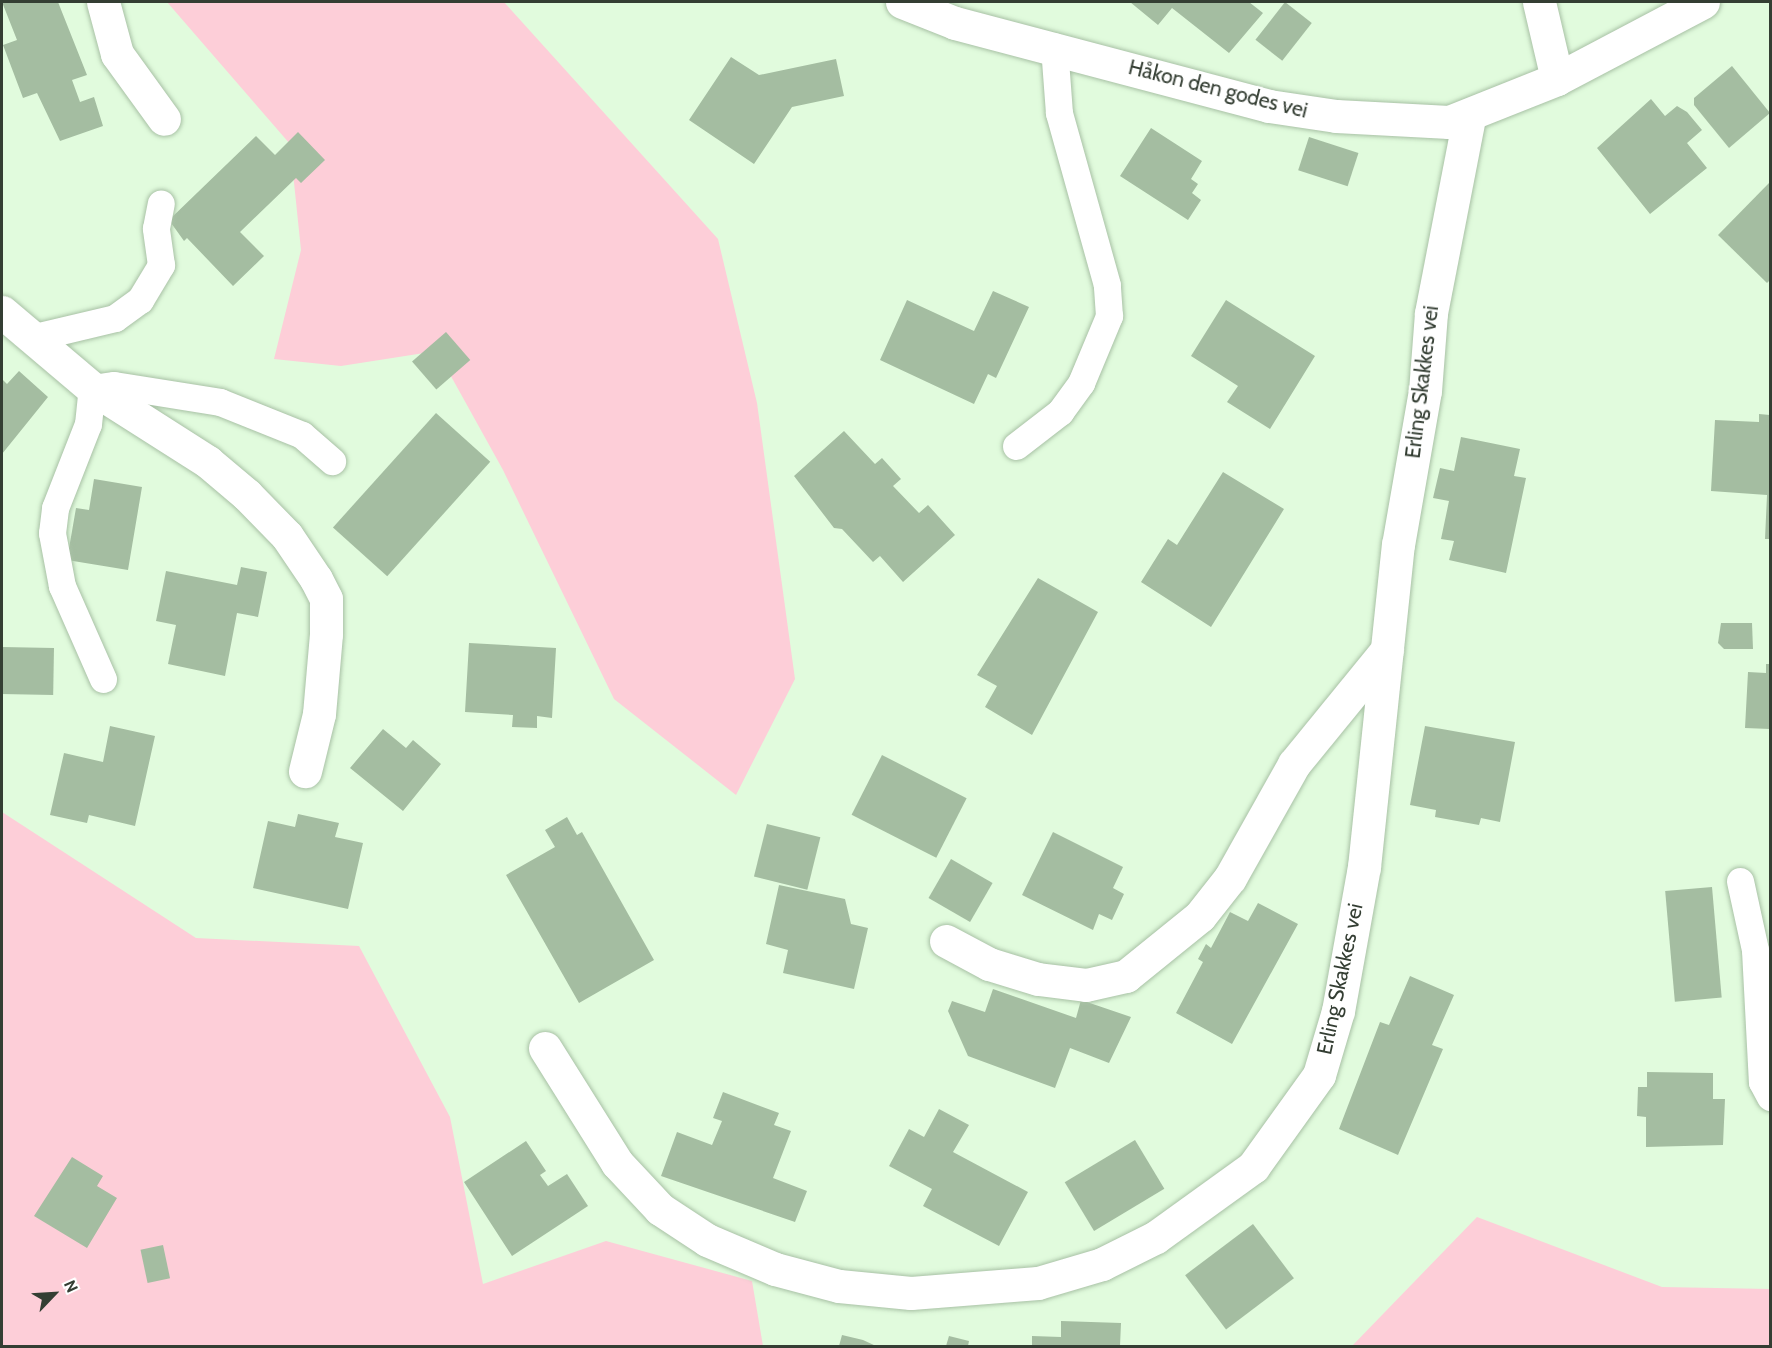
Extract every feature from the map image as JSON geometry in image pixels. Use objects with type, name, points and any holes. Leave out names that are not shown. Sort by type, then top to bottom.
[{"type":"street","points":[[104,2],[117,54],[164,119]]},
{"type":"street","name":"Håkon den godes vei","points":[[902,2],[955,23],[1054,46],[1269,106],[1403,122],[1470,117],[1557,79],[1703,2]]},
{"type":"street","points":[[1539,2],[1557,79]]},
{"type":"street","name":"Erling Skakkes vei","points":[[545,1048],[597,1136],[660,1209],[707,1240],[775,1269],[839,1286],[911,1293],[1038,1283],[1102,1264],[1156,1237],[1253,1167],[1319,1075],[1338,1011],[1364,867],[1387,650],[1431,313],[1470,117]]},
{"type":"street","points":[[2,312],[93,388],[208,462],[248,495],[287,536],[316,579],[326,599],[326,634],[319,714],[305,771]]},
{"type":"street","points":[[946,941],[989,964],[1038,979],[1086,985],[1126,976],[1200,916],[1230,878],[1294,764],[1387,650]]},
{"type":"lane","points":[[1016,446],[1060,411],[1081,383],[1109,316],[1107,285],[1059,113],[1054,46]]},
{"type":"lane","points":[[31,338],[114,318],[140,300],[161,265],[156,228],[161,203]]},
{"type":"lane","points":[[103,679],[62,586],[52,533],[55,508],[88,423],[93,388],[114,384],[220,402],[302,435],[332,461]]},
{"type":"lane","points":[[1740,881],[1755,950],[1762,1082],[1770,1097]]},
{"type":"shaded area","points":[[167,2],[504,2],[718,239],[757,403],[795,679],[736,795],[614,699],[503,470],[437,351],[341,366],[274,359],[301,250],[290,144]]},
{"type":"shaded area","points":[[2,812],[196,938],[359,946],[450,1117],[483,1284],[606,1241],[752,1281],[763,1346],[2,1346]]},
{"type":"shaded area","points":[[1477,1217],[1662,1287],[1770,1289],[1770,1346],[1352,1346]]},
{"type":"building","points":[[2,2],[58,2],[87,75],[72,80],[80,102],[94,97],[103,126],[60,141],[37,93],[23,98],[3,45],[17,40]]},
{"type":"building","points":[[1130,2],[1249,2],[1263,13],[1229,53],[1172,8],[1158,25]]},
{"type":"building","points":[[1285,2],[1312,23],[1282,61],[1255,40]]},
{"type":"building","points":[[731,57],[759,75],[836,59],[844,96],[792,107],[754,164],[689,120]]},
{"type":"building","points":[[1732,66],[1770,113],[1729,148],[1694,105],[1694,98]]},
{"type":"building","points":[[1651,99],[1665,116],[1677,106],[1687,112],[1702,130],[1687,143],[1707,168],[1650,214],[1597,148]]},
{"type":"building","points":[[1151,128],[1202,161],[1191,179],[1198,184],[1192,193],[1201,200],[1188,220],[1120,176]]},
{"type":"building","points":[[298,132],[325,160],[301,183],[296,178],[240,232],[264,256],[233,286],[187,238],[184,241],[169,220],[256,136],[275,155]]},
{"type":"building","points":[[1309,137],[1358,153],[1348,186],[1298,170]]},
{"type":"building","points":[[1770,182],[1770,280],[1767,283],[1718,235]]},
{"type":"building","points":[[993,291],[1029,307],[996,378],[988,374],[974,404],[880,360],[907,300],[974,331]]},
{"type":"building","points":[[1226,300],[1315,356],[1270,429],[1227,402],[1238,386],[1191,356]]},
{"type":"building","points":[[446,332],[470,360],[436,389],[412,362]]},
{"type":"building","points":[[19,371],[48,397],[2,454],[2,379],[7,384]]},
{"type":"building","points":[[436,413],[490,462],[387,576],[333,527]]},
{"type":"building","points":[[1759,414],[1770,415],[1770,539],[1765,539],[1767,495],[1711,491],[1715,420],[1759,422]]},
{"type":"building","points":[[844,431],[875,464],[882,458],[901,479],[893,486],[919,513],[928,505],[955,535],[903,582],[880,556],[873,562],[842,529],[834,528],[794,476]]},
{"type":"building","points":[[1461,437],[1520,449],[1514,476],[1526,478],[1506,573],[1449,560],[1454,541],[1441,539],[1449,501],[1433,498],[1440,468],[1454,471]]},
{"type":"building","points":[[1223,472],[1284,509],[1211,627],[1141,582],[1168,539],[1177,545]]},
{"type":"building","points":[[94,479],[142,487],[128,570],[67,560],[76,508],[89,510]]},
{"type":"building","points":[[241,567],[267,572],[258,617],[237,613],[225,676],[168,664],[176,625],[156,621],[166,571],[237,585]]},
{"type":"building","points":[[1038,578],[1098,612],[1032,735],[985,707],[997,686],[977,675]]},
{"type":"building","points":[[1721,623],[1752,623],[1753,649],[1724,649],[1718,643]]},
{"type":"building","points":[[469,643],[556,648],[552,718],[537,716],[537,728],[512,727],[513,715],[465,712]]},
{"type":"building","points":[[2,647],[54,648],[53,695],[2,694]]},
{"type":"building","points":[[1766,664],[1770,664],[1770,729],[1745,728],[1748,672],[1766,673]]},
{"type":"building","points":[[110,726],[155,736],[135,826],[89,815],[87,823],[50,815],[64,753],[103,762]]},
{"type":"building","points":[[1425,726],[1515,742],[1500,822],[1481,818],[1479,825],[1435,817],[1436,810],[1410,805]]},
{"type":"building","points":[[383,729],[406,748],[413,740],[441,764],[403,811],[350,768]]},
{"type":"building","points":[[882,755],[967,798],[936,858],[852,815]]},
{"type":"building","points":[[298,814],[339,823],[335,837],[363,843],[348,909],[253,888],[268,821],[295,827]]},
{"type":"building","points":[[567,817],[577,835],[582,832],[654,960],[579,1003],[506,875],[555,847],[545,830]]},
{"type":"building","points":[[767,824],[820,837],[807,890],[754,876]]},
{"type":"building","points":[[1053,832],[1123,867],[1113,888],[1124,894],[1112,920],[1099,914],[1093,930],[1022,895]]},
{"type":"building","points":[[951,859],[993,883],[970,922],[928,898]]},
{"type":"building","points":[[779,885],[845,899],[851,924],[868,928],[854,989],[783,973],[788,950],[766,944]]},
{"type":"building","points":[[1712,887],[1722,998],[1675,1002],[1665,891]]},
{"type":"building","points":[[1258,903],[1298,924],[1232,1044],[1176,1013],[1203,962],[1198,959],[1206,944],[1211,948],[1230,912],[1248,921]]},
{"type":"building","points":[[1410,976],[1454,995],[1432,1045],[1443,1049],[1398,1155],[1339,1129],[1380,1022],[1389,1025]]},
{"type":"building","points":[[993,989],[1076,1018],[1081,1000],[1131,1017],[1109,1063],[1070,1048],[1055,1088],[968,1056],[948,1011],[952,1001],[985,1012]]},
{"type":"building","points":[[1647,1072],[1713,1073],[1713,1099],[1725,1099],[1723,1145],[1646,1147],[1646,1117],[1637,1116],[1638,1087],[1647,1087]]},
{"type":"building","points":[[723,1092],[779,1113],[774,1125],[791,1131],[773,1178],[807,1191],[795,1222],[661,1176],[677,1132],[712,1145],[722,1121],[713,1118]]},
{"type":"building","points":[[939,1109],[969,1125],[953,1152],[1028,1192],[999,1246],[923,1206],[932,1189],[889,1166],[909,1129],[924,1137]]},
{"type":"building","points":[[1135,1140],[1164,1189],[1094,1231],[1065,1182]]},
{"type":"building","points":[[526,1141],[546,1171],[540,1175],[548,1186],[567,1174],[588,1206],[512,1256],[464,1182]]},
{"type":"building","points":[[72,1157],[103,1176],[97,1186],[117,1198],[87,1248],[34,1216]]},
{"type":"building","points":[[1253,1224],[1294,1278],[1226,1329],[1185,1275]]},
{"type":"building","points":[[163,1245],[170,1278],[148,1283],[141,1250]]},
{"type":"building","points":[[1061,1321],[1121,1323],[1120,1346],[1032,1346],[1032,1336],[1061,1337]]},
{"type":"building","points":[[842,1335],[863,1340],[876,1346],[839,1346]]},
{"type":"building","points":[[949,1336],[969,1341],[968,1346],[946,1346]]}]
